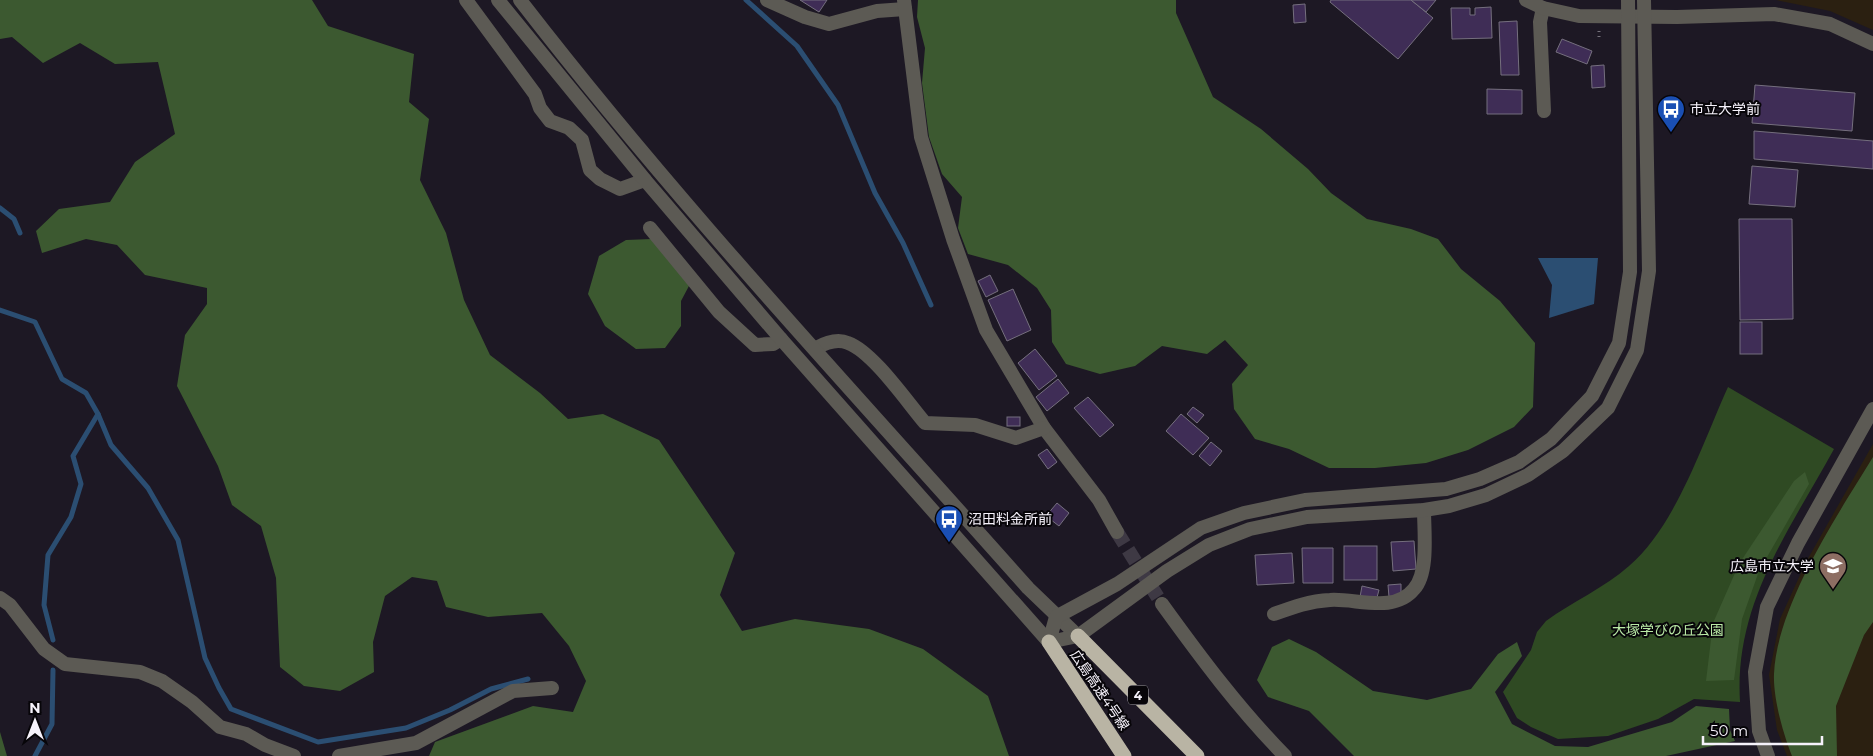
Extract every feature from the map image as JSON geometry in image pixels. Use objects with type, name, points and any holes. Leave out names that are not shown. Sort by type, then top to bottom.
[{"type":"highway","name":"広島高速4号線","points":[[1078,636],[1197,756]]},
{"type":"highway","name":"広島高速4号線","points":[[1049,642],[1124,756]]},
{"type":"street","points":[[466,0],[535,94],[540,108],[550,121],[568,128],[582,140],[590,170],[600,179],[620,189],[645,180]]},
{"type":"street","points":[[498,0],[645,180],[781,339],[1049,642]]},
{"type":"street","points":[[520,0],[575,71],[672,188],[1056,617],[1078,636]]},
{"type":"street","points":[[767,0],[805,17],[830,24],[904,4],[921,137],[952,239],[986,330],[1044,428],[1099,500],[1117,532]]},
{"type":"street","points":[[1526,0],[1543,8],[1579,16],[1774,14],[1830,24],[1873,44]]},
{"type":"street","points":[[1049,642],[1056,617],[1117,584],[1158,555],[1209,525],[1244,513],[1305,500],[1446,489],[1480,479],[1519,462],[1551,439],[1592,396],[1619,343],[1630,272],[1628,0]]},
{"type":"street","points":[[1049,642],[1078,636],[1209,544],[1250,529],[1307,517],[1424,510],[1449,506],[1486,495],[1528,475],[1563,451],[1608,408],[1637,350],[1649,271],[1644,0]]},
{"type":"street","points":[[1543,8],[1540,22],[1544,110]]},
{"type":"street","points":[[650,228],[719,312],[755,344],[773,344],[781,339]]},
{"type":"street","points":[[816,348],[827,342],[848,342],[868,356],[925,423],[974,425],[1016,438],[1044,428]]},
{"type":"street","points":[[1768,756],[1759,731],[1755,672],[1767,607],[1798,543],[1873,409]]},
{"type":"street","points":[[1274,614],[1304,602],[1313,601],[1385,603],[1399,600],[1415,589],[1424,565],[1424,510]]},
{"type":"street","points":[[0,598],[10,605],[44,649],[65,664],[140,672],[162,681],[192,702],[220,728],[246,734],[265,745],[294,756]]},
{"type":"street","points":[[1162,604],[1206,665],[1251,721],[1285,756]]},
{"type":"street","points":[[340,756],[416,743],[514,691],[552,688]]},
{"type":"shaded area","points":[[1776,0],[1873,0],[1873,30],[1830,11]]},
{"type":"shaded area","name":"広島市立大学","points":[[1873,444],[1873,756],[1787,756],[1777,730],[1769,675],[1780,619],[1806,562]]},
{"type":"green space","points":[[0,0],[312,0],[328,26],[414,54],[409,102],[429,119],[420,180],[446,233],[464,300],[490,355],[540,393],[568,419],[603,414],[659,440],[735,553],[720,595],[742,631],[795,619],[869,629],[923,649],[988,696],[1009,756],[429,756],[435,742],[533,706],[573,712],[586,681],[569,646],[542,613],[488,617],[446,607],[437,581],[412,577],[385,596],[373,642],[374,672],[340,691],[304,686],[280,667],[276,578],[261,526],[232,505],[218,466],[177,386],[185,335],[207,304],[207,288],[145,275],[117,245],[86,239],[42,253],[36,231],[59,209],[110,202],[135,162],[175,134],[158,62],[115,64],[80,43],[43,63],[12,37],[0,39]]},
{"type":"green space","points":[[918,0],[1176,0],[1176,13],[1213,97],[1261,129],[1308,169],[1331,193],[1367,219],[1411,229],[1438,239],[1461,269],[1500,301],[1535,343],[1533,407],[1514,427],[1468,450],[1426,463],[1375,468],[1329,468],[1289,449],[1255,439],[1234,409],[1232,384],[1248,365],[1225,340],[1207,354],[1162,346],[1135,366],[1100,374],[1066,364],[1052,342],[1051,310],[1037,288],[1008,265],[968,254],[958,228],[962,197],[942,174],[929,137],[922,83],[925,48],[917,17]]},
{"type":"green space","points":[[652,239],[690,284],[681,301],[681,326],[665,348],[636,349],[605,326],[588,294],[599,256],[626,240]]},
{"type":"green space","name":"大塚学びの丘公園","points":[[1728,387],[1834,449],[1783,539],[1755,601],[1746,633],[1740,666],[1740,702],[1694,699],[1658,719],[1608,736],[1558,739],[1531,727],[1517,718],[1503,692],[1531,650],[1537,632],[1546,621],[1619,574],[1646,549],[1661,529],[1687,482]]},
{"type":"green space","name":"広島市立大学","points":[[1873,457],[1873,622],[1864,635],[1836,706],[1837,756],[1792,756],[1782,726],[1775,694],[1774,674],[1778,647],[1786,619],[1811,562]]},
{"type":"green space","points":[[1805,472],[1809,484],[1759,571],[1742,619],[1734,680],[1706,681],[1713,623],[1739,564],[1794,481]]},
{"type":"green space","points":[[1289,639],[1316,652],[1373,691],[1427,700],[1471,689],[1498,654],[1517,642],[1522,656],[1495,692],[1512,724],[1555,746],[1588,747],[1672,722],[1696,706],[1729,709],[1730,730],[1735,741],[1666,756],[1354,756],[1309,711],[1268,697],[1257,680],[1272,647]]},
{"type":"green space","points":[[0,732],[7,756],[0,756]]},
{"type":"water","points":[[1538,258],[1598,258],[1594,304],[1549,318],[1552,285]]},
{"type":"building","points":[[800,0],[827,0],[819,12]]},
{"type":"building","points":[[1331,0],[1411,0],[1433,18],[1398,59],[1330,2]]},
{"type":"building","points":[[1411,0],[1436,0],[1426,12]]},
{"type":"building","points":[[1305,4],[1306,22],[1294,23],[1293,5]]},
{"type":"building","points":[[1491,7],[1492,38],[1452,39],[1451,8],[1470,8],[1470,15],[1475,15],[1475,8]]},
{"type":"building","points":[[1517,21],[1519,75],[1501,75],[1499,22]]},
{"type":"building","points":[[1562,39],[1592,51],[1587,64],[1556,52]]},
{"type":"building","points":[[1604,65],[1605,87],[1592,88],[1591,66]]},
{"type":"building","points":[[1755,85],[1855,93],[1852,131],[1752,123]]},
{"type":"building","points":[[1487,89],[1522,90],[1522,114],[1487,114]]},
{"type":"building","points":[[1754,131],[1873,141],[1873,169],[1754,159]]},
{"type":"building","points":[[1752,166],[1798,170],[1795,207],[1749,204]]},
{"type":"building","points":[[1739,219],[1792,219],[1793,319],[1740,320]]},
{"type":"building","points":[[990,275],[998,291],[986,297],[978,281]]},
{"type":"building","points":[[1013,289],[1031,330],[1007,341],[988,300]]},
{"type":"building","points":[[1740,322],[1762,322],[1762,354],[1740,354]]},
{"type":"building","points":[[1035,349],[1057,376],[1039,390],[1018,363]]},
{"type":"building","points":[[1058,379],[1069,393],[1047,411],[1036,397]]},
{"type":"building","points":[[1088,397],[1114,425],[1100,437],[1074,408]]},
{"type":"building","points":[[1193,407],[1204,415],[1197,423],[1187,414]]},
{"type":"building","points":[[1181,414],[1209,438],[1193,455],[1166,431]]},
{"type":"building","points":[[1007,417],[1020,417],[1020,426],[1007,426]]},
{"type":"building","points":[[1211,442],[1222,451],[1210,466],[1199,456]]},
{"type":"building","points":[[1047,449],[1057,462],[1048,469],[1038,455]]},
{"type":"building","points":[[1057,503],[1069,513],[1059,526],[1046,516]]},
{"type":"building","points":[[1414,541],[1416,569],[1393,571],[1391,542]]},
{"type":"building","points":[[1344,546],[1377,546],[1377,580],[1344,580]]},
{"type":"building","points":[[1302,548],[1333,548],[1333,583],[1303,583]]},
{"type":"building","points":[[1292,553],[1294,583],[1257,585],[1255,555]]},
{"type":"building","points":[[1401,584],[1401,596],[1389,597],[1388,585]]},
{"type":"building","points":[[1362,586],[1379,590],[1376,601],[1360,597]]},
{"type":"waterway","points":[[746,0],[797,46],[838,105],[875,193],[903,243],[931,305]]},
{"type":"waterway","points":[[0,208],[14,219],[20,233]]},
{"type":"waterway","points":[[0,310],[35,322],[62,379],[86,393],[98,414],[73,456],[81,484],[71,517],[48,555],[44,605],[53,640]]},
{"type":"waterway","points":[[98,414],[111,445],[148,488],[178,540],[205,658],[231,709],[318,742],[406,728],[450,710],[491,689],[528,679]]},
{"type":"waterway","points":[[35,756],[52,724],[53,670]]},
{"type":"tunnel","points":[[1117,532],[1162,604]]},
{"type":"place","name":"市立大学前","points":[[1671,133]]},
{"type":"place","name":"沼田料金所前","points":[[949,543]]},
{"type":"place","name":"広島市立大学","points":[[1833,590]]}]
